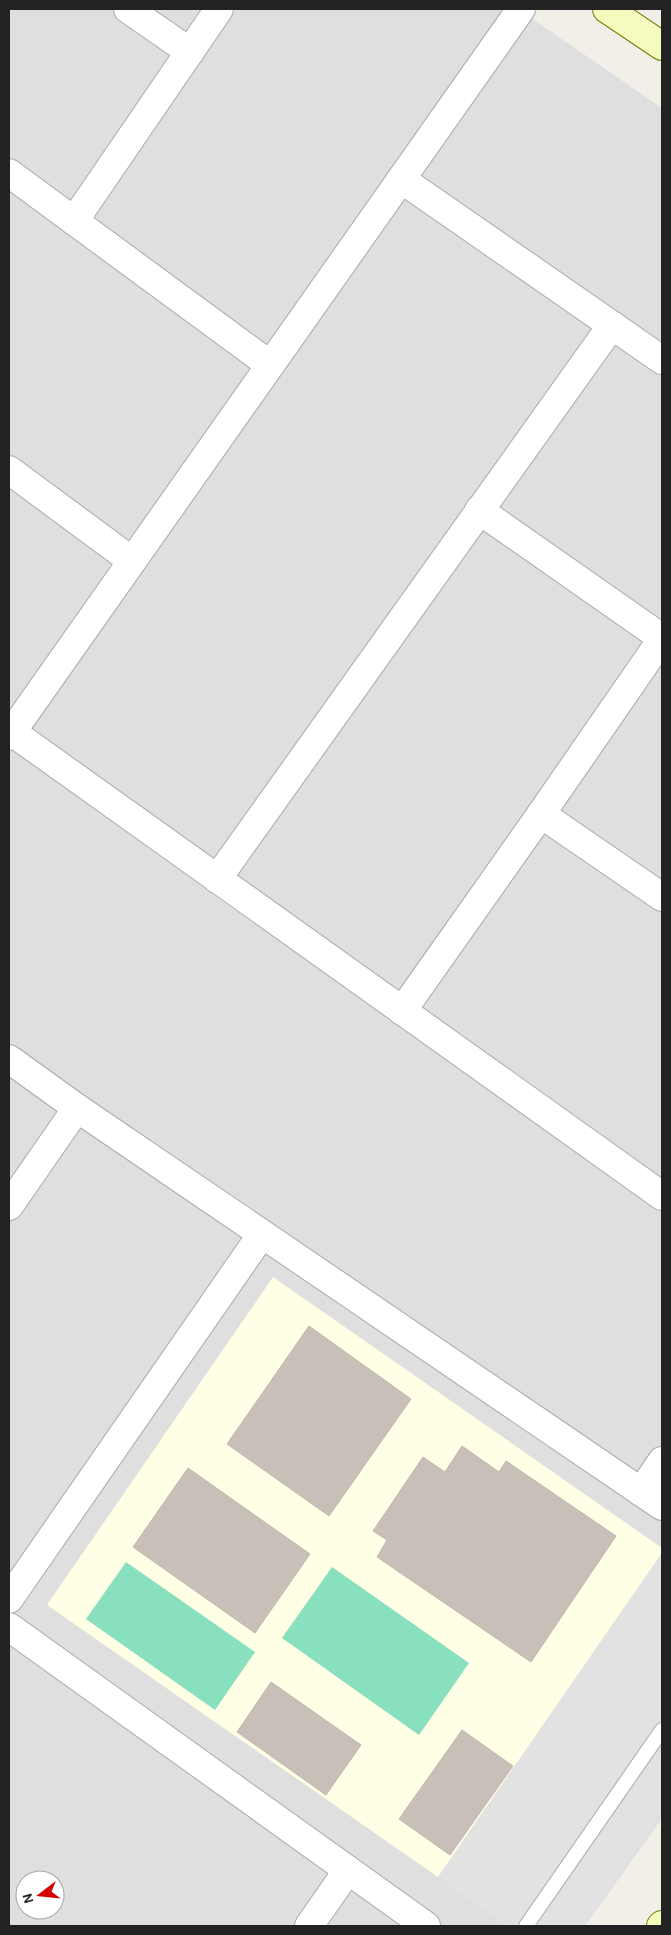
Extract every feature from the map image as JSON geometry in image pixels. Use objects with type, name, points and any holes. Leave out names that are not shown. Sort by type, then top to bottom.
[{"type":"street","points":[[128,9],[190,52]]},
{"type":"street","points":[[74,221],[219,9]]},
{"type":"street","points":[[521,9],[10,734],[217,878],[662,1196]]},
{"type":"street","points":[[607,9],[662,46]]},
{"type":"street","points":[[9,173],[270,365]]},
{"type":"street","points":[[401,179],[662,360]]},
{"type":"street","points":[[217,878],[612,324]]},
{"type":"street","points":[[9,470],[132,561]]},
{"type":"street","points":[[402,1011],[542,814],[662,638],[479,510]]},
{"type":"street","points":[[542,814],[662,897]]},
{"type":"street","points":[[9,1059],[77,1108],[652,1499],[662,1461]]},
{"type":"street","points":[[9,1206],[77,1108]]},
{"type":"street","points":[[9,1599],[262,1234]]},
{"type":"street","points":[[9,1627],[426,1926]]},
{"type":"street","points":[[309,1926],[348,1870]]},
{"type":"lane","points":[[526,1926],[662,1730]]},
{"type":"shaded area","points":[[9,9],[518,9],[662,108],[662,1818],[585,1926],[9,1926]]},
{"type":"shaded area","points":[[273,1277],[662,1548],[662,1553],[438,1877],[47,1605]]},
{"type":"shaded area","points":[[662,1553],[662,1813],[584,1926],[507,1926],[438,1877]]},
{"type":"green space","points":[[126,1562],[255,1652],[215,1710],[86,1619]]},
{"type":"green space","points":[[332,1567],[469,1663],[419,1735],[282,1638]]},
{"type":"building","points":[[309,1326],[411,1399],[329,1516],[227,1444]]},
{"type":"building","points":[[462,1446],[499,1472],[506,1461],[616,1536],[531,1662],[377,1557],[387,1540],[373,1531],[423,1457],[445,1472]]},
{"type":"building","points":[[188,1468],[310,1554],[255,1633],[133,1547]]},
{"type":"building","points":[[271,1682],[361,1745],[326,1795],[237,1732]]},
{"type":"building","points":[[462,1730],[513,1766],[450,1855],[399,1819]]}]
